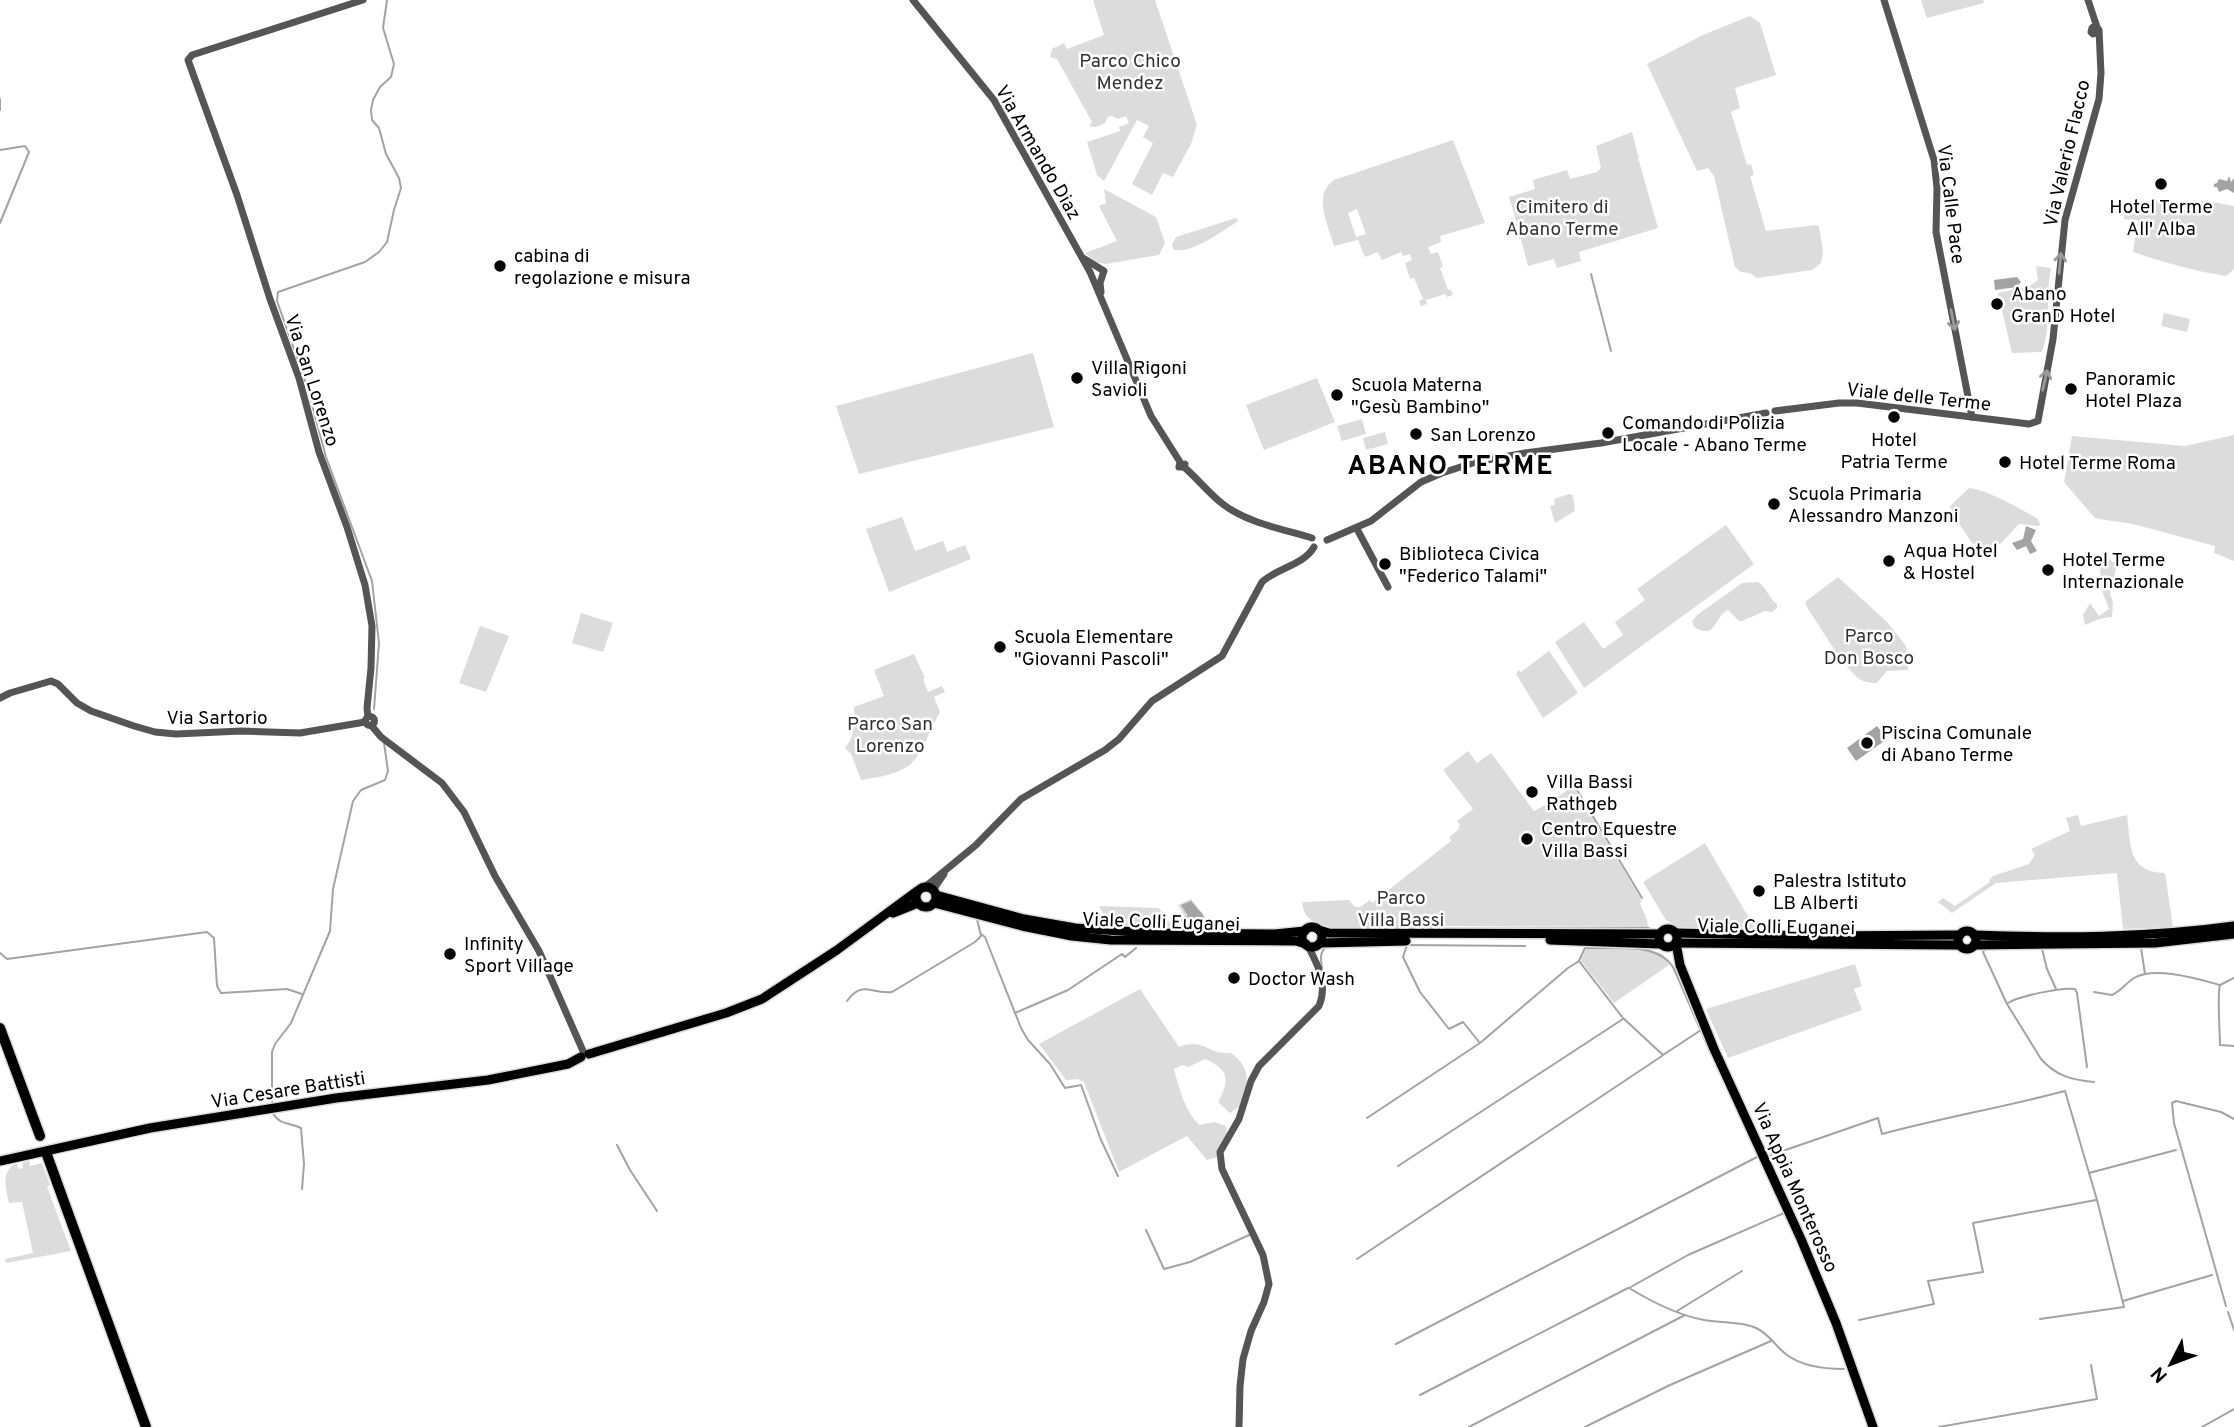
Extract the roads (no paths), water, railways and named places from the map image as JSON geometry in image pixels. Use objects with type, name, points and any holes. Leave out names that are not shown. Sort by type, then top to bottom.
[{"type":"highway","points":[[0,1028],[40,1136]]},
{"type":"highway","points":[[47,1155],[146,1427]]},
{"type":"main road","name":"Via Cesare Battisti","points":[[0,1161],[150,1128],[371,1094],[488,1080],[568,1064],[584,1054],[714,1017],[762,999],[882,919],[918,903],[926,907],[929,893],[905,899],[882,919]]},
{"type":"main road","points":[[918,903],[916,898],[929,893]]},
{"type":"main road","name":"Viale Colli Euganei","points":[[929,893],[1024,919],[1075,928],[1152,933],[1275,934],[1312,928],[1329,933],[1669,941]]},
{"type":"main road","name":"Viale Colli Euganei","points":[[929,893],[1022,926],[1072,936],[1111,940],[1296,941],[1314,947],[1320,943],[1551,940],[1960,940]]},
{"type":"main road","name":"Viale Colli Euganei","points":[[1960,940],[1966,949],[1974,940],[1990,937],[2120,936],[2234,926]]},
{"type":"main road","points":[[1319,930],[1322,936],[1320,943]]},
{"type":"main road","points":[[1305,931],[1303,938],[1307,945]]},
{"type":"main road","name":"Viale Colli Euganei","points":[[1960,940],[1966,932],[1974,940],[2155,943],[2234,934]]},
{"type":"main road","name":"Via Appia Monterosso","points":[[1669,941],[1714,1049],[1801,1239],[1836,1323],[1872,1427]]},
{"type":"street","name":"Via San Lorenzo","points":[[363,0],[192,55],[188,60],[299,378],[319,452],[365,586],[372,626],[368,721]]},
{"type":"street","name":"Via Armando Diaz","points":[[913,0],[994,100],[1093,272],[1152,416],[1182,464],[1211,494],[1232,510],[1259,522],[1312,538]]},
{"type":"street","name":"Via Calle Pace","points":[[1884,0],[1934,160],[1936,232],[1972,417]]},
{"type":"street","name":"Via Valerio Flacco","points":[[2018,423],[2031,424],[2038,421],[2053,340],[2065,220],[2099,99],[2101,73],[2098,30],[2088,0]]},
{"type":"street","points":[[1101,267],[1104,271],[1101,279],[1097,281],[1093,272],[1101,267]]},
{"type":"street","name":"Via Armando Diaz","points":[[1101,279],[1101,296]]},
{"type":"street","name":"Viale delle Terme","points":[[1327,540],[1357,529],[1383,513],[1421,482],[1441,472],[1496,457],[1839,403],[2018,423]]},
{"type":"street","points":[[1357,529],[1388,587]]},
{"type":"street","points":[[1316,536],[1323,536],[1327,540],[1326,544],[1320,547],[1314,547],[1311,542],[1316,536]]},
{"type":"street","name":"Via Cesare Battisti","points":[[929,893],[934,877],[976,845],[1021,799],[1105,750],[1119,739],[1152,701],[1222,656],[1262,582],[1308,555],[1314,547]]},
{"type":"street","name":"Via Sartorio","points":[[0,698],[51,681],[91,711],[155,732],[176,734],[241,731],[300,733],[368,721]]},
{"type":"street","points":[[368,721],[381,737],[442,783],[464,812],[495,876],[538,951],[584,1054]]},
{"type":"street","points":[[1317,962],[1320,943]]},
{"type":"street","points":[[1240,1427],[1240,1378],[1246,1346],[1265,1302],[1269,1284],[1263,1255],[1222,1170],[1220,1152],[1239,1119],[1251,1081],[1259,1066],[1319,1006],[1323,997],[1317,962],[1307,945]]},
{"type":"waterway","points":[[374,709],[379,643],[372,581],[326,457],[307,386],[277,301],[278,292],[365,262],[387,242],[401,188],[399,178],[386,154],[379,128],[372,120],[371,110],[380,87],[391,77],[394,64],[383,28],[387,0]]},
{"type":"waterway","points":[[0,99],[0,110]]},
{"type":"waterway","points":[[0,150],[25,146],[29,152],[0,223]]},
{"type":"waterway","points":[[1591,274],[1611,351]]},
{"type":"waterway","points":[[272,1104],[272,1052],[291,1023],[330,931],[333,889],[353,801],[361,790],[385,780],[388,771],[384,743]]},
{"type":"waterway","points":[[1574,785],[1642,898]]},
{"type":"waterway","points":[[847,1001],[863,989],[892,992],[975,942],[981,936],[977,919]]},
{"type":"waterway","points":[[2220,923],[2234,921]]},
{"type":"waterway","points":[[1425,929],[1649,928]]},
{"type":"waterway","points":[[0,953],[7,959],[207,932],[214,938],[217,986],[221,993],[287,989],[302,994]]},
{"type":"waterway","points":[[981,934],[985,937],[1028,1040],[1050,1064],[1065,1088],[1081,1085],[1101,1140],[1118,1176]]},
{"type":"waterway","points":[[2183,944],[2234,939]]},
{"type":"waterway","points":[[1405,945],[1525,946]]},
{"type":"waterway","points":[[1407,945],[1403,957],[1420,992],[1449,1029],[1463,1022],[1479,1042]]},
{"type":"waterway","points":[[1322,968],[1321,954],[1326,947]]},
{"type":"waterway","points":[[1015,1013],[1068,990],[1122,954],[1125,957],[1136,948]]},
{"type":"waterway","points":[[1701,1030],[1663,1055],[1623,1018],[1579,961],[1585,948],[1634,948],[1658,954],[1667,960],[1674,969],[1710,1052]]},
{"type":"waterway","points":[[2053,948],[2125,948]]},
{"type":"waterway","points":[[2141,948],[2145,974]]},
{"type":"waterway","points":[[1985,949],[1983,952],[2007,1004],[2041,1059],[2065,1076],[2094,1082]]},
{"type":"waterway","points":[[2042,949],[2056,989]]},
{"type":"waterway","points":[[1367,1118],[1480,1043],[1579,961]]},
{"type":"waterway","points":[[2094,992],[2112,995],[2134,978],[2153,973],[2177,975],[2220,985]]},
{"type":"waterway","points":[[2234,978],[2220,985],[2219,989],[2220,1045],[2234,1046]]},
{"type":"waterway","points":[[2008,1003],[2041,993],[2075,989],[2087,1067]]},
{"type":"waterway","points":[[1398,1166],[1623,1019]]},
{"type":"waterway","points":[[1357,1259],[1662,1056]]},
{"type":"waterway","points":[[1771,1155],[1878,1118],[1882,1134],[2065,1091],[2097,1200],[2124,1307],[2040,1319]]},
{"type":"waterway","points":[[2226,1306],[2174,1123],[2172,1103],[2176,1101],[2221,1112],[2234,1119]]},
{"type":"waterway","points":[[273,1113],[282,1122],[301,1128],[304,1164],[302,1189]]},
{"type":"waterway","points":[[617,1145],[657,1211]]},
{"type":"waterway","points":[[2089,1173],[2176,1150]]},
{"type":"waterway","points":[[1396,1344],[1759,1156]]},
{"type":"waterway","points":[[1774,1190],[1784,1213],[1688,1255],[1629,1288],[1684,1315],[1758,1329],[1787,1355],[1800,1362],[1844,1369]]},
{"type":"waterway","points":[[1859,1320],[1934,1304],[1928,1281],[1983,1272],[1973,1223],[2096,1200]]},
{"type":"waterway","points":[[1146,1230],[1164,1269],[1190,1262],[1249,1235]]},
{"type":"waterway","points":[[1677,1311],[1742,1271]]},
{"type":"waterway","points":[[2123,1301],[2212,1275]]},
{"type":"waterway","points":[[1420,1395],[1628,1288]]},
{"type":"waterway","points":[[2228,1312],[2234,1330]]},
{"type":"waterway","points":[[1469,1427],[1685,1315]]},
{"type":"waterway","points":[[1585,1427],[1670,1385],[1771,1341]]},
{"type":"waterway","points":[[1939,1427],[2097,1399],[2091,1365]]},
{"type":"waterway","points":[[2202,1427],[2234,1409]]},
{"type":"place","name":"Hotel Terme All' Alba","points":[[2161,184]]},
{"type":"place","name":"cabina di regolazione e misura","points":[[500,266]]},
{"type":"place","name":"Abano GranD Hotel","points":[[1997,304]]},
{"type":"place","name":"Villa Rigoni Savioli","points":[[1077,378]]},
{"type":"place","name":"Panoramic Hotel Plaza","points":[[2071,389]]},
{"type":"place","name":"Scuola Materna \"Gesù Bambino\"","points":[[1337,395]]},
{"type":"place","name":"Hotel Patria Terme","points":[[1894,417]]},
{"type":"place","name":"Comando di Polizia Locale - Abano Terme","points":[[1608,433]]},
{"type":"place","name":"San Lorenzo","points":[[1416,434]]},
{"type":"place","name":"Hotel Terme Roma","points":[[2005,462]]},
{"type":"place","name":"Scuola Primaria Alessandro Manzoni","points":[[1774,504]]},
{"type":"place","name":"Aqua Hotel & Hostel","points":[[1889,561]]},
{"type":"place","name":"Biblioteca Civica \"Federico Talami\"","points":[[1385,564]]},
{"type":"place","name":"Hotel Terme Internazionale","points":[[2048,570]]},
{"type":"place","name":"Scuola Elementare \"Giovanni Pascoli\"","points":[[1000,647]]},
{"type":"place","name":"Piscina Comunale di Abano Terme","points":[[1867,743]]},
{"type":"place","name":"Villa Bassi Rathgeb","points":[[1532,792]]},
{"type":"place","name":"Centro Equestre Villa Bassi","points":[[1527,839]]},
{"type":"place","name":"Palestra Istituto LB Alberti","points":[[1759,891]]},
{"type":"place","name":"Infinity Sport Village","points":[[450,954]]},
{"type":"place","name":"Doctor Wash","points":[[1234,978]]},
{"type":"district","name":"ABANO TERME","points":[[1451,465]]},
{"type":"park label","name":"Parco Chico Mendez","points":[[1130,71]]},
{"type":"park label","name":"Cimitero di Abano Terme","points":[[1562,217]]},
{"type":"park label","name":"Parco Don Bosco","points":[[1869,646]]},
{"type":"park label","name":"Parco San Lorenzo","points":[[890,734]]},
{"type":"park label","name":"Parco Villa Bassi","points":[[1401,908]]}]
